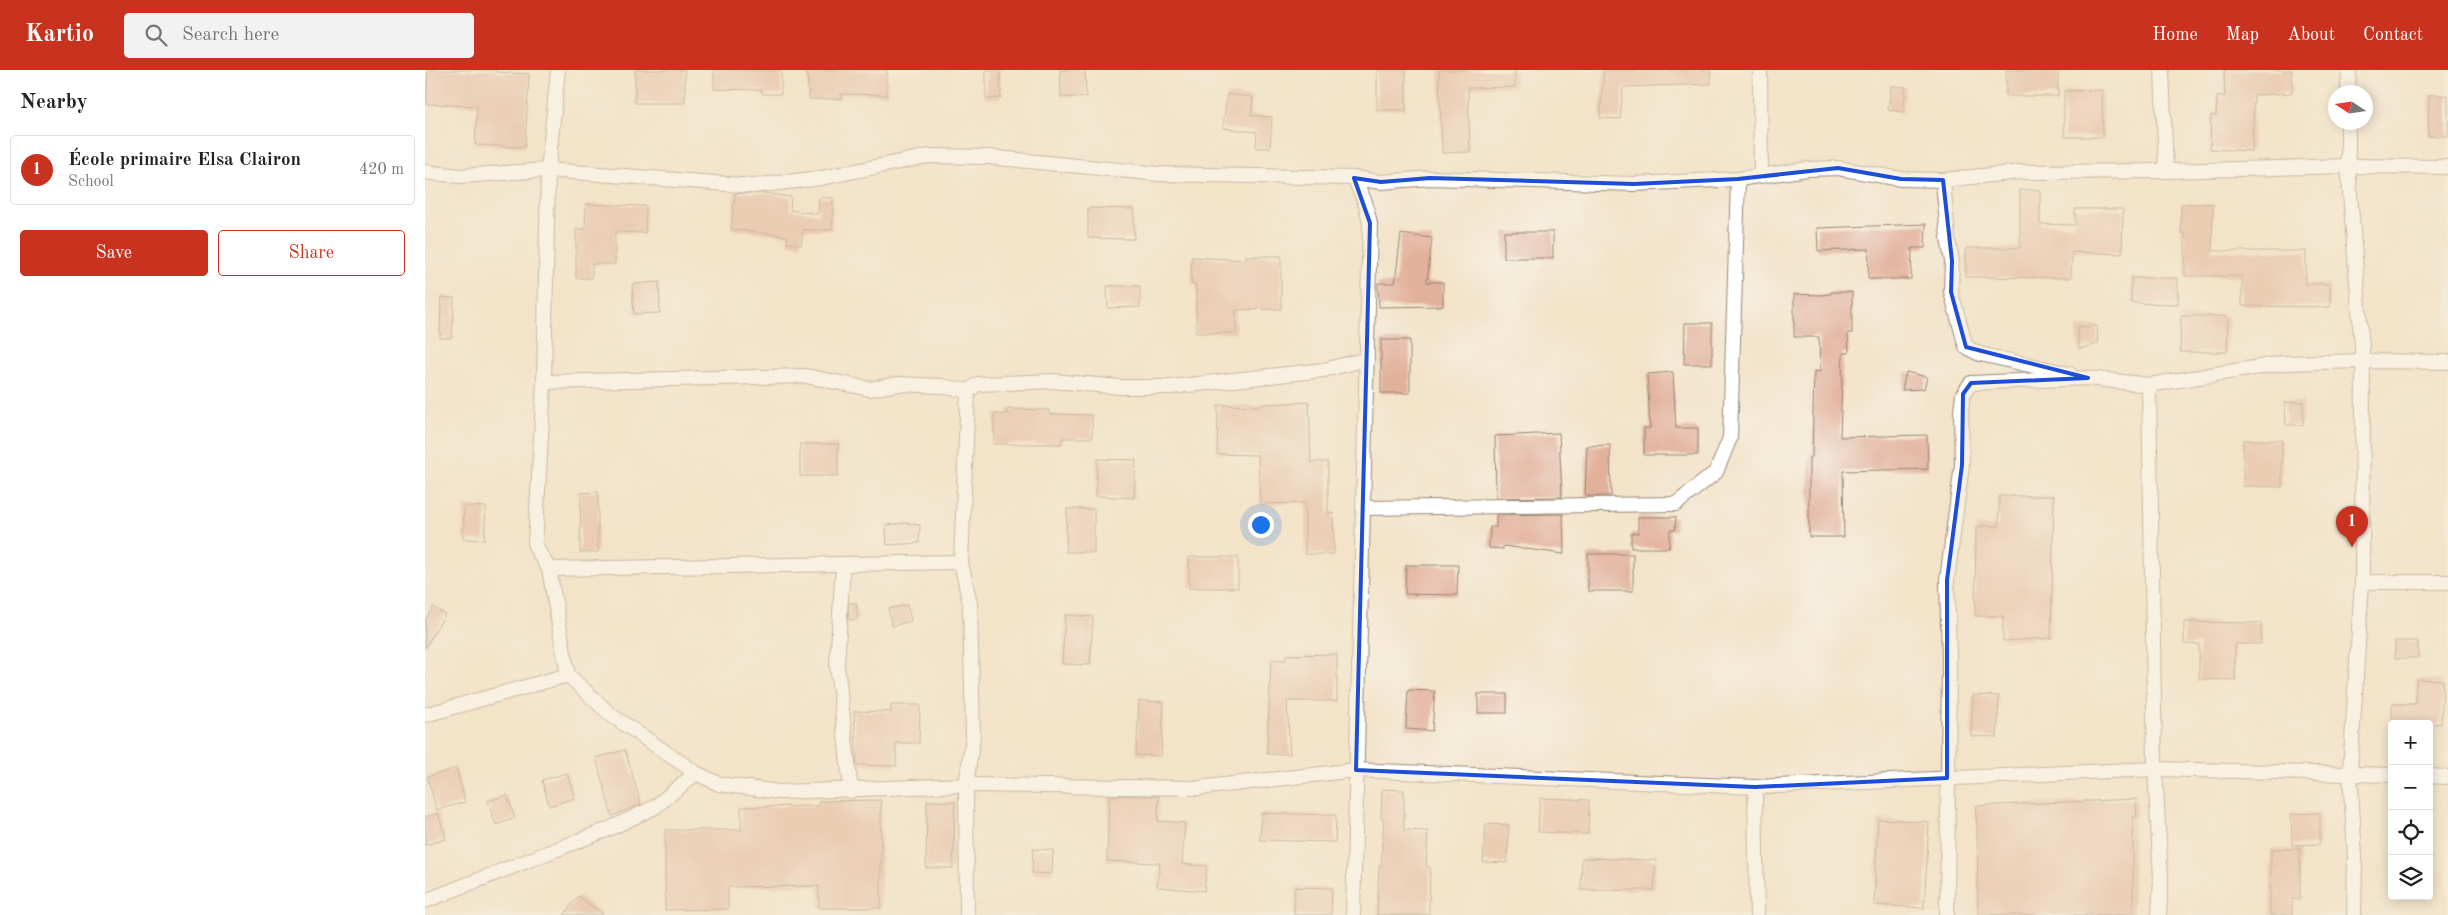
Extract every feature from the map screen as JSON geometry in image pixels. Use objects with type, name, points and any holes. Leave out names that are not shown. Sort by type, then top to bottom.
[{"type":"street","points":[[558,70],[548,170],[543,382],[535,546],[549,569],[568,675],[611,715],[696,773],[719,784],[780,792],[966,785],[1198,788],[1356,770],[1755,787],[2155,769],[2388,774]]},
{"type":"street","points":[[1760,70],[1761,176]]},
{"type":"street","points":[[2161,70],[2166,171]]},
{"type":"street","points":[[2348,85],[2349,70]]},
{"type":"street","points":[[2348,130],[2348,166],[2363,361],[2362,582],[2350,772],[2355,857],[2354,915]]},
{"type":"street","points":[[425,172],[459,176],[548,170],[753,186],[821,178],[929,156],[988,156],[1159,174],[1354,178],[1381,182],[1430,178],[1633,184],[1738,180],[1808,169],[1838,168],[1901,179],[1943,180],[2020,172],[2228,171],[2348,166],[2448,167]]},
{"type":"street","points":[[1353,915],[1356,770],[1362,627],[1370,223],[1365,202],[1354,178]]},
{"type":"street","points":[[1363,508],[1676,504],[1715,472],[1730,438],[1738,180]]},
{"type":"street","points":[[1943,180],[1948,239],[1952,261],[1951,292],[1966,348],[1980,354],[2088,378],[2149,384],[2284,363],[2363,361],[2448,362]]},
{"type":"street","points":[[543,382],[805,376],[870,389],[898,384],[941,386],[967,391],[978,384],[1053,381],[1121,387],[1171,387],[1324,370],[1367,359]]},
{"type":"street","points":[[1947,915],[1949,658],[1947,580],[1961,465],[1961,411],[1963,394],[1971,383],[2088,378]]},
{"type":"street","points":[[2149,384],[2155,769],[2161,879],[2159,915]]},
{"type":"street","points":[[967,391],[961,562],[971,613],[973,737],[966,785],[967,915]]},
{"type":"street","points":[[549,569],[961,562]]},
{"type":"street","points":[[843,564],[837,665],[851,790]]},
{"type":"street","points":[[2362,582],[2448,582]]},
{"type":"street","points":[[425,715],[568,675]]},
{"type":"street","points":[[425,901],[611,828],[655,807],[696,773]]},
{"type":"street","points":[[2433,776],[2448,777]]},
{"type":"street","points":[[1755,787],[1757,915]]},
{"type":"highlighted area","points":[[1838,168],[1901,179],[1943,180],[1952,261],[1951,292],[1966,347],[2088,378],[1971,383],[1963,394],[1962,465],[1947,580],[1947,778],[1755,787],[1356,770],[1370,223],[1354,178],[1381,182],[1430,178],[1634,184],[1738,179]]},
{"type":"building","points":[[428,70],[496,70],[496,72],[529,74],[525,147],[475,145],[477,106],[426,104]]},
{"type":"building","points":[[635,70],[685,70],[685,103],[635,103]]},
{"type":"building","points":[[714,70],[781,70],[781,94],[762,94],[762,90],[714,89]]},
{"type":"building","points":[[817,70],[887,70],[887,95],[841,94],[842,99],[809,99],[807,72]]},
{"type":"building","points":[[986,70],[1000,70],[1001,98],[986,99]]},
{"type":"building","points":[[1060,70],[1085,70],[1086,97],[1061,97]]},
{"type":"building","points":[[1377,70],[1406,70],[1406,110],[1377,110]]},
{"type":"building","points":[[1439,70],[1515,70],[1515,87],[1468,88],[1470,152],[1442,153]]},
{"type":"building","points":[[1604,70],[1710,70],[1711,84],[1623,87],[1620,119],[1600,118]]},
{"type":"building","points":[[2006,70],[2058,70],[2058,96],[2006,96]]},
{"type":"building","points":[[2224,70],[2292,70],[2292,93],[2254,95],[2252,151],[2210,149],[2211,115],[2216,116],[2217,97],[2225,96]]},
{"type":"building","points":[[1891,86],[1906,87],[1903,112],[1888,110]]},
{"type":"building","points":[[2102,90],[2103,137],[2064,137],[2064,91]]},
{"type":"building","points":[[1227,94],[1253,97],[1251,115],[1272,117],[1270,148],[1256,148],[1257,132],[1223,128]]},
{"type":"building","points":[[2429,95],[2448,95],[2448,136],[2428,136]]},
{"type":"building","points":[[2020,190],[2040,190],[2040,224],[2075,225],[2075,209],[2123,209],[2122,254],[2072,252],[2071,278],[1966,277],[1966,248],[2020,248]]},
{"type":"building","points":[[735,193],[764,193],[791,197],[790,210],[818,214],[819,198],[833,198],[832,230],[803,230],[801,245],[787,243],[788,236],[731,229]]},
{"type":"building","points":[[586,204],[646,206],[645,233],[615,232],[615,264],[592,264],[592,278],[576,278],[576,229],[585,229]]},
{"type":"building","points":[[2181,204],[2213,204],[2212,251],[2306,251],[2306,284],[2330,284],[2330,307],[2242,306],[2242,276],[2185,276],[2185,233],[2181,233]]},
{"type":"building","points":[[1088,208],[1134,209],[1134,239],[1088,238]]},
{"type":"building","points":[[1926,224],[1925,248],[1912,248],[1911,279],[1868,279],[1869,249],[1818,251],[1817,228]]},
{"type":"building","points":[[1504,232],[1553,232],[1553,258],[1504,258]]},
{"type":"building","points":[[1401,234],[1432,238],[1427,282],[1443,282],[1443,306],[1379,307],[1378,283],[1395,283]]},
{"type":"building","points":[[1245,256],[1281,256],[1281,309],[1236,310],[1236,333],[1196,333],[1196,285],[1191,284],[1192,257],[1245,260]]},
{"type":"building","points":[[2131,278],[2178,278],[2178,304],[2131,303]]},
{"type":"building","points":[[659,282],[660,313],[634,314],[632,284]]},
{"type":"building","points":[[1107,286],[1140,286],[1140,307],[1108,308]]},
{"type":"building","points":[[1831,292],[1852,292],[1852,333],[1848,333],[1849,353],[1843,353],[1840,437],[1927,435],[1928,469],[1843,471],[1844,537],[1809,537],[1809,457],[1812,457],[1814,371],[1820,372],[1819,337],[1794,337],[1794,294],[1821,295],[1831,294]]},
{"type":"building","points":[[441,297],[454,298],[452,338],[440,338]]},
{"type":"building","points":[[2181,316],[2228,316],[2227,352],[2180,352]]},
{"type":"building","points":[[1685,323],[1712,323],[1712,364],[1684,364]]},
{"type":"building","points":[[2097,326],[2098,344],[2079,349],[2077,327]]},
{"type":"building","points":[[1381,340],[1410,340],[1410,393],[1381,393]]},
{"type":"building","points":[[1673,372],[1676,428],[1698,428],[1698,455],[1644,455],[1644,428],[1650,428],[1647,374]]},
{"type":"building","points":[[1906,372],[1927,377],[1924,389],[1902,390]]},
{"type":"building","points":[[1309,402],[1311,462],[1328,462],[1328,513],[1333,512],[1334,554],[1305,554],[1305,503],[1260,504],[1258,455],[1217,454],[1218,405],[1261,406],[1261,404]]},
{"type":"building","points":[[2285,402],[2303,402],[2303,425],[2286,425]]},
{"type":"building","points":[[1007,409],[1049,410],[1049,414],[1092,415],[1092,438],[1062,438],[1062,444],[994,444],[994,414],[1007,414]]},
{"type":"building","points":[[1559,433],[1562,497],[1496,498],[1495,436]]},
{"type":"building","points":[[2243,440],[2282,440],[2282,487],[2243,486]]},
{"type":"building","points":[[800,444],[838,444],[838,476],[800,476]]},
{"type":"building","points":[[1610,445],[1611,496],[1585,496],[1587,446]]},
{"type":"building","points":[[1097,459],[1136,460],[1134,498],[1096,496]]},
{"type":"building","points":[[598,492],[598,552],[580,552],[581,493]]},
{"type":"building","points":[[1999,496],[2054,496],[2051,638],[2003,641],[2003,616],[1975,616],[1976,526],[1999,526]]},
{"type":"building","points":[[464,506],[486,507],[484,540],[463,539]]},
{"type":"building","points":[[1067,509],[1094,509],[1094,552],[1066,552]]},
{"type":"building","points":[[1563,514],[1564,554],[1503,546],[1503,549],[1489,548],[1490,527],[1496,527],[1496,515]]},
{"type":"building","points":[[1638,517],[1676,517],[1675,530],[1670,530],[1669,548],[1631,548],[1631,533],[1638,533]]},
{"type":"building","points":[[905,523],[920,525],[919,543],[887,545],[886,525]]},
{"type":"building","points":[[1588,554],[1633,554],[1633,591],[1588,591]]},
{"type":"building","points":[[1189,557],[1238,557],[1238,588],[1189,588]]},
{"type":"building","points":[[1406,565],[1458,565],[1457,595],[1405,594]]},
{"type":"building","points":[[849,603],[856,603],[858,619],[848,620]]},
{"type":"building","points":[[907,605],[911,621],[892,626],[888,609]]},
{"type":"building","points":[[433,607],[445,614],[425,648],[425,620]]},
{"type":"building","points":[[1065,615],[1093,617],[1090,665],[1062,664]]},
{"type":"building","points":[[2184,622],[2261,623],[2261,644],[2235,644],[2235,680],[2199,679],[2199,644],[2184,644]]},
{"type":"building","points":[[2395,641],[2418,641],[2418,658],[2395,658]]},
{"type":"building","points":[[1337,654],[1337,701],[1287,701],[1290,754],[1267,754],[1271,660],[1286,660],[1286,655]]},
{"type":"building","points":[[2416,679],[2443,680],[2441,724],[2433,724],[2433,720],[2392,720],[2392,704],[2416,704]]},
{"type":"building","points":[[1408,690],[1435,691],[1432,731],[1406,729]]},
{"type":"building","points":[[1478,694],[1507,694],[1507,713],[1478,713]]},
{"type":"building","points":[[1973,695],[1999,696],[1997,737],[1971,736]]},
{"type":"building","points":[[1139,701],[1164,702],[1161,756],[1136,755]]},
{"type":"building","points":[[891,705],[920,705],[919,743],[896,743],[896,766],[857,765],[854,711],[891,712]]},
{"type":"building","points":[[625,750],[641,804],[612,816],[596,758]]},
{"type":"building","points":[[456,768],[465,802],[437,810],[427,777]]},
{"type":"building","points":[[567,773],[575,798],[549,806],[542,780]]},
{"type":"building","points":[[1382,789],[1404,790],[1404,830],[1428,831],[1426,867],[1430,867],[1429,915],[1377,915],[1379,866],[1381,866],[1384,819],[1381,819]]},
{"type":"building","points":[[507,795],[515,818],[496,825],[488,801]]},
{"type":"building","points":[[1109,796],[1159,796],[1158,821],[1185,823],[1182,864],[1207,866],[1204,891],[1157,887],[1160,863],[1107,861]]},
{"type":"building","points":[[1540,798],[1589,800],[1588,834],[1538,832]]},
{"type":"building","points":[[2136,799],[2137,817],[2133,817],[2133,915],[1978,915],[1975,806]]},
{"type":"building","points":[[881,800],[881,908],[819,908],[819,886],[728,887],[728,909],[665,910],[665,830],[741,830],[741,807],[819,806],[819,801]]},
{"type":"building","points":[[927,801],[955,802],[953,868],[926,868]]},
{"type":"building","points":[[438,813],[446,839],[425,845],[425,817]]},
{"type":"building","points":[[1261,813],[1336,815],[1335,842],[1260,840]]},
{"type":"building","points":[[2320,813],[2320,844],[2292,845],[2291,814]]},
{"type":"building","points":[[1878,819],[1929,822],[1924,908],[1874,905]]},
{"type":"building","points":[[1486,824],[1509,825],[1507,863],[1483,862]]},
{"type":"building","points":[[1033,849],[1053,850],[1052,874],[1032,873]]},
{"type":"building","points":[[2271,849],[2300,849],[2300,899],[2292,899],[2292,915],[2270,915]]},
{"type":"building","points":[[1582,858],[1656,860],[1654,890],[1581,890]]},
{"type":"building","points":[[1295,887],[1332,888],[1331,915],[1294,915]]},
{"type":"building","points":[[578,896],[604,915],[564,915]]},
{"type":"place","name":"École primaire Elsa Clairon","points":[[2352,547]]}]
